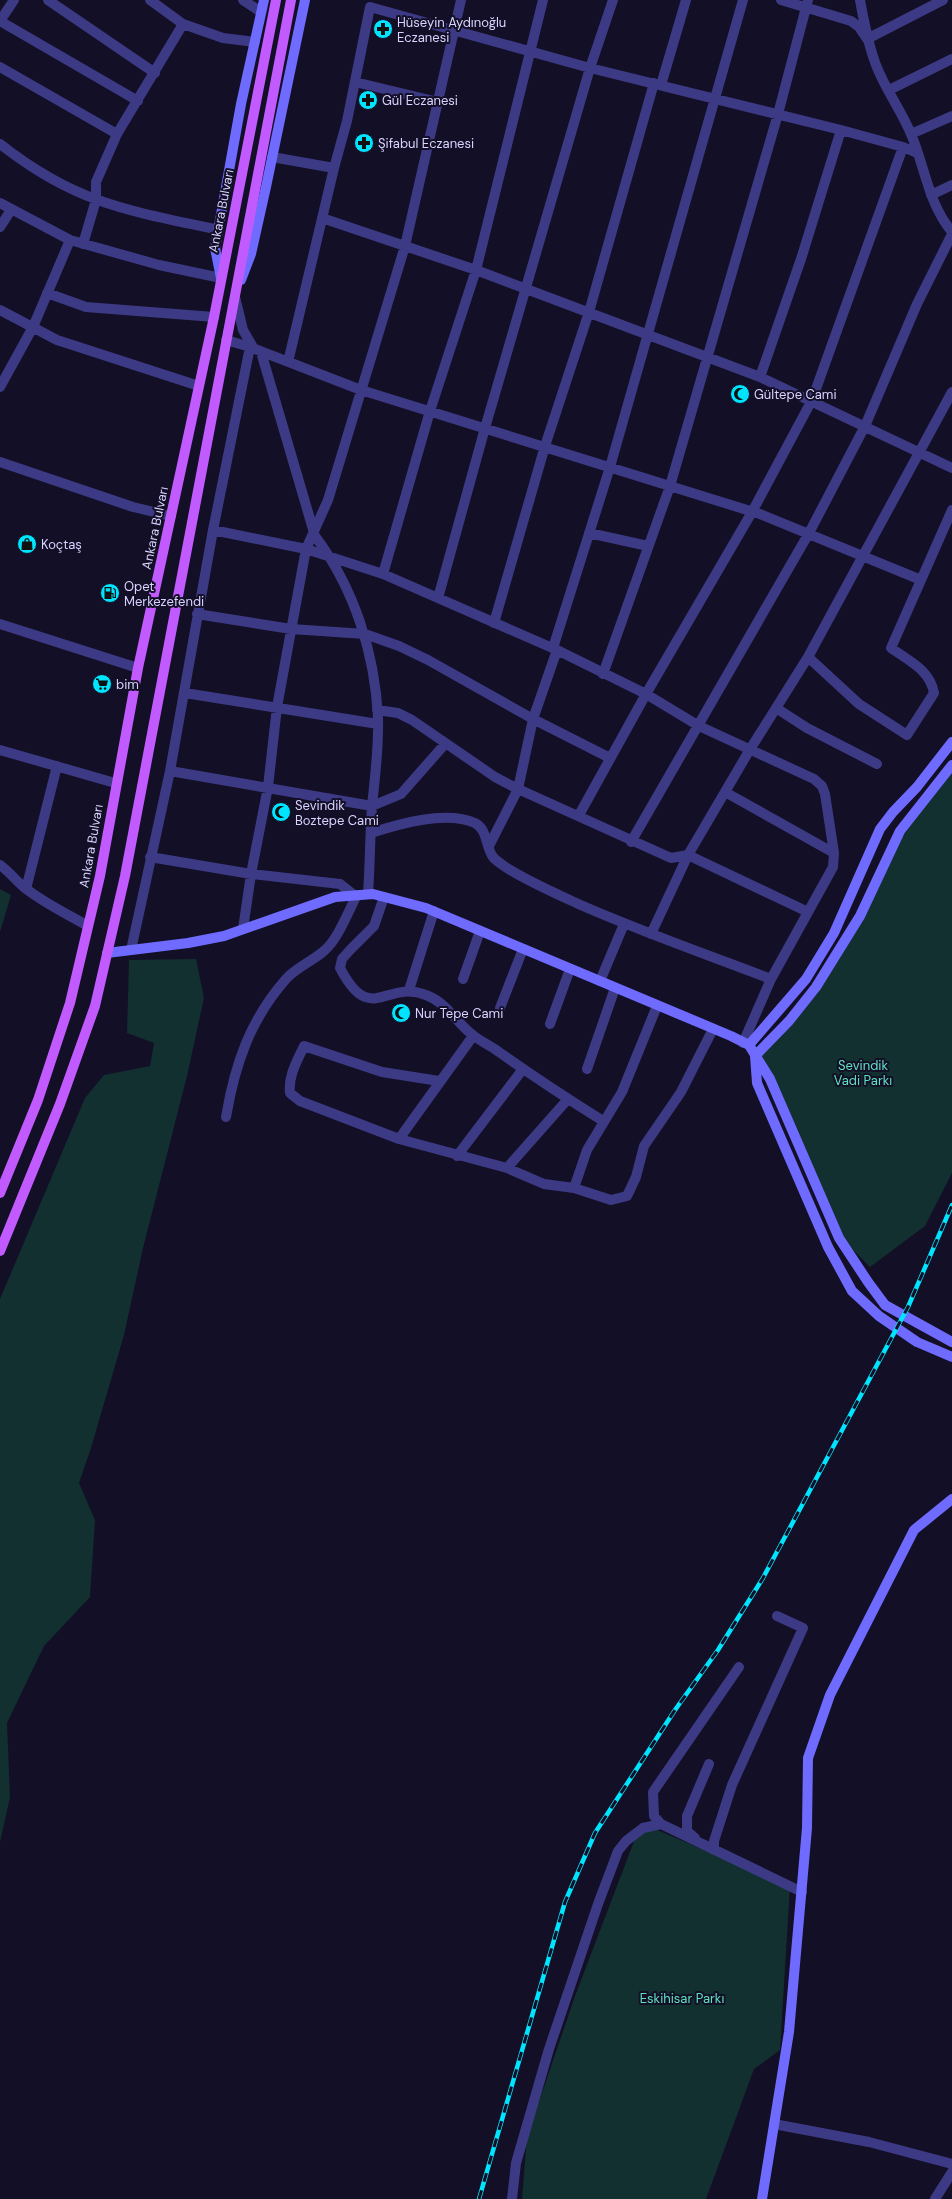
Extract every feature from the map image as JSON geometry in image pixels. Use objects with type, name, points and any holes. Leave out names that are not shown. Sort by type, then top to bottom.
[{"type":"main road","name":"Ankara Bulvarı","points":[[0,1193],[38,1100],[70,1003],[100,876],[138,668],[214,317],[276,0]]},
{"type":"main road","points":[[0,1251],[60,1104],[95,1006],[125,876],[291,0]]},
{"type":"street","points":[[14,0],[0,21],[138,101]]},
{"type":"street","points":[[48,0],[155,73]]},
{"type":"street","points":[[150,0],[183,24],[223,38],[255,42]]},
{"type":"street","points":[[243,0],[261,12]]},
{"type":"street","points":[[0,203],[70,240],[159,265],[221,278],[215,248],[240,112],[264,0]]},
{"type":"street","points":[[305,0],[251,254],[235,296],[244,330],[255,349],[314,531],[331,558],[351,598],[365,634],[378,724],[378,751],[372,806],[368,894]]},
{"type":"street","points":[[244,929],[251,874],[268,787],[277,706],[306,550],[328,500],[405,246],[461,0]]},
{"type":"street","points":[[383,574],[430,411],[476,270],[543,0]]},
{"type":"street","points":[[438,598],[485,428],[590,68],[613,0]]},
{"type":"street","points":[[494,623],[545,446],[589,312],[658,84],[686,0]]},
{"type":"street","points":[[489,846],[518,789],[534,719],[610,467],[743,0]]},
{"type":"street","points":[[781,0],[806,4],[851,21],[859,27],[867,39]]},
{"type":"street","points":[[631,842],[810,533],[865,426],[917,304],[952,233],[941,219],[931,195],[911,134],[876,66],[867,39],[860,0]]},
{"type":"street","points":[[867,39],[943,0]]},
{"type":"street","points":[[604,674],[670,486],[778,114],[806,4]]},
{"type":"street","points":[[288,362],[334,168],[347,121],[370,8],[590,68],[841,130],[902,147],[917,153]]},
{"type":"street","points":[[83,244],[96,200],[96,182],[117,134],[155,73],[183,24]]},
{"type":"street","points":[[889,90],[952,59]]},
{"type":"street","points":[[0,67],[117,134]]},
{"type":"street","points":[[355,82],[438,102]]},
{"type":"street","points":[[911,134],[952,116]]},
{"type":"street","points":[[760,377],[801,259],[841,130]]},
{"type":"street","points":[[0,144],[57,180],[96,200],[219,230]]},
{"type":"street","points":[[579,815],[646,694],[752,512],[812,400],[902,147]]},
{"type":"street","points":[[272,157],[334,168]]},
{"type":"street","points":[[931,195],[952,186]]},
{"type":"street","points":[[0,227],[11,210]]},
{"type":"street","points":[[322,218],[476,270],[760,377],[812,400],[919,454],[952,468]]},
{"type":"street","points":[[0,387],[33,327],[70,240]]},
{"type":"street","points":[[47,293],[86,307],[214,317]]},
{"type":"street","points":[[0,310],[56,340],[199,386]]},
{"type":"street","points":[[226,340],[255,349],[362,390],[752,512],[810,533],[921,580]]},
{"type":"street","points":[[131,950],[150,857],[170,771],[213,530],[255,349]]},
{"type":"street","points":[[651,934],[688,855],[749,750],[808,657],[952,392]]},
{"type":"street","points":[[0,462],[133,507],[171,516]]},
{"type":"street","points":[[808,657],[859,704],[907,736],[934,693],[932,682],[927,674],[891,648],[952,510]]},
{"type":"street","points":[[213,530],[306,550],[383,574],[555,649],[646,694],[699,726],[814,779],[822,786],[825,794],[834,853],[833,867],[771,979],[746,1044]]},
{"type":"street","points":[[589,533],[648,546]]},
{"type":"street","points":[[197,614],[291,629],[365,634],[399,646],[428,660],[534,719],[610,758]]},
{"type":"street","points":[[0,624],[138,668]]},
{"type":"street","points":[[184,693],[277,706],[378,724]]},
{"type":"street","points":[[776,708],[807,728],[877,764]]},
{"type":"street","points":[[377,710],[398,713],[412,720],[495,777],[518,789],[579,815],[631,842],[671,858],[688,855],[808,912]]},
{"type":"street","points":[[746,1044],[806,979],[831,939],[880,829],[952,742]]},
{"type":"street","points":[[170,771],[372,806],[401,794],[446,744]]},
{"type":"street","points":[[0,750],[116,784]]},
{"type":"street","points":[[952,765],[900,831],[860,916],[816,987],[789,1021],[755,1056],[757,1083],[828,1247],[852,1291],[879,1316],[917,1342],[952,1357]]},
{"type":"street","points":[[26,888],[57,766]]},
{"type":"street","points":[[725,792],[834,853]]},
{"type":"street","points":[[371,832],[404,823],[430,819],[455,819],[474,823],[482,828],[493,857],[507,867],[547,889],[624,924],[771,979]]},
{"type":"street","points":[[150,857],[251,874],[340,884],[356,895]]},
{"type":"street","points":[[0,865],[12,874],[26,888],[88,926]]},
{"type":"street","points":[[107,953],[188,943],[224,936],[335,896],[368,894],[434,911],[746,1044],[770,1078],[839,1238],[868,1282],[885,1305],[952,1342]]},
{"type":"street","points":[[226,1117],[231,1088],[241,1055],[255,1021],[287,978],[302,965],[316,958],[327,949],[356,895]]},
{"type":"street","points":[[384,897],[374,926],[342,959],[340,968],[347,983],[362,997],[372,999],[409,990],[426,995],[445,1005],[473,1036],[603,1121]]},
{"type":"street","points":[[409,990],[434,911]]},
{"type":"street","points":[[600,982],[624,924]]},
{"type":"street","points":[[463,979],[480,931]]},
{"type":"street","points":[[500,1008],[523,949]]},
{"type":"street","points":[[550,1024],[570,969]]},
{"type":"street","points":[[587,1069],[615,988]]},
{"type":"street","points":[[574,1188],[587,1150],[603,1121],[610,1113],[622,1092],[657,1006]]},
{"type":"street","points":[[439,1081],[382,1072],[304,1046],[294,1067],[289,1085],[290,1093],[300,1101],[330,1114],[399,1139],[507,1168],[544,1184],[574,1188],[611,1200],[627,1196],[636,1176],[644,1146],[681,1092],[713,1029]]},
{"type":"street","points":[[399,1139],[439,1081],[473,1036]]},
{"type":"street","points":[[458,1156],[523,1069]]},
{"type":"street","points":[[507,1168],[568,1099]]},
{"type":"street","points":[[762,2199],[789,2032],[807,1828],[808,1758],[830,1695],[914,1530],[952,1499]]},
{"type":"street","points":[[714,1850],[714,1841],[732,1785],[803,1628],[777,1616]]},
{"type":"street","points":[[739,1667],[653,1792],[654,1816],[661,1824],[802,1892]]},
{"type":"street","points":[[699,1843],[687,1831],[687,1816],[709,1764]]},
{"type":"street","points":[[512,2199],[516,2164],[549,2049],[598,1904],[618,1850],[626,1841],[643,1828],[661,1824]]},
{"type":"street","points":[[774,2124],[869,2142],[952,2164]]},
{"type":"street","points":[[935,2199],[952,2172]]},
{"type":"green space","name":"Sevindik Vadi Parkı","points":[[952,764],[952,1173],[925,1226],[870,1267],[836,1233],[755,1056],[816,987],[883,865]]},
{"type":"green space","points":[[0,889],[11,895],[0,932]]},
{"type":"green space","points":[[196,959],[204,998],[187,1076],[143,1248],[124,1335],[91,1448],[79,1483],[95,1520],[90,1597],[44,1646],[7,1723],[10,1797],[0,1842],[0,1299],[85,1098],[104,1075],[150,1066],[154,1043],[127,1033],[129,960]]},
{"type":"green space","name":"Eskihisar Parkı","points":[[641,1823],[790,1887],[780,2050],[754,2069],[706,2199],[522,2199],[527,2137],[575,1996]]},
{"type":"railway","points":[[479,2199],[565,1902],[595,1833],[675,1710],[718,1650],[763,1578],[908,1307],[952,1205]]},
{"type":"place","name":"Hüseyin Aydınoğlu Eczanesi","points":[[383,29]]},
{"type":"place","name":"Gül Eczanesi","points":[[368,100]]},
{"type":"place","name":"Şifabul Eczanesi","points":[[364,143]]},
{"type":"place","name":"Gültepe Cami","points":[[740,394]]},
{"type":"place","name":"Koçtaş","points":[[27,544]]},
{"type":"place","name":"Opet Merkezefendi","points":[[110,593]]},
{"type":"place","name":"bim","points":[[102,684]]},
{"type":"place","name":"Sevindik Boztepe Cami","points":[[281,812]]},
{"type":"place","name":"Nur Tepe Cami","points":[[401,1013]]}]
